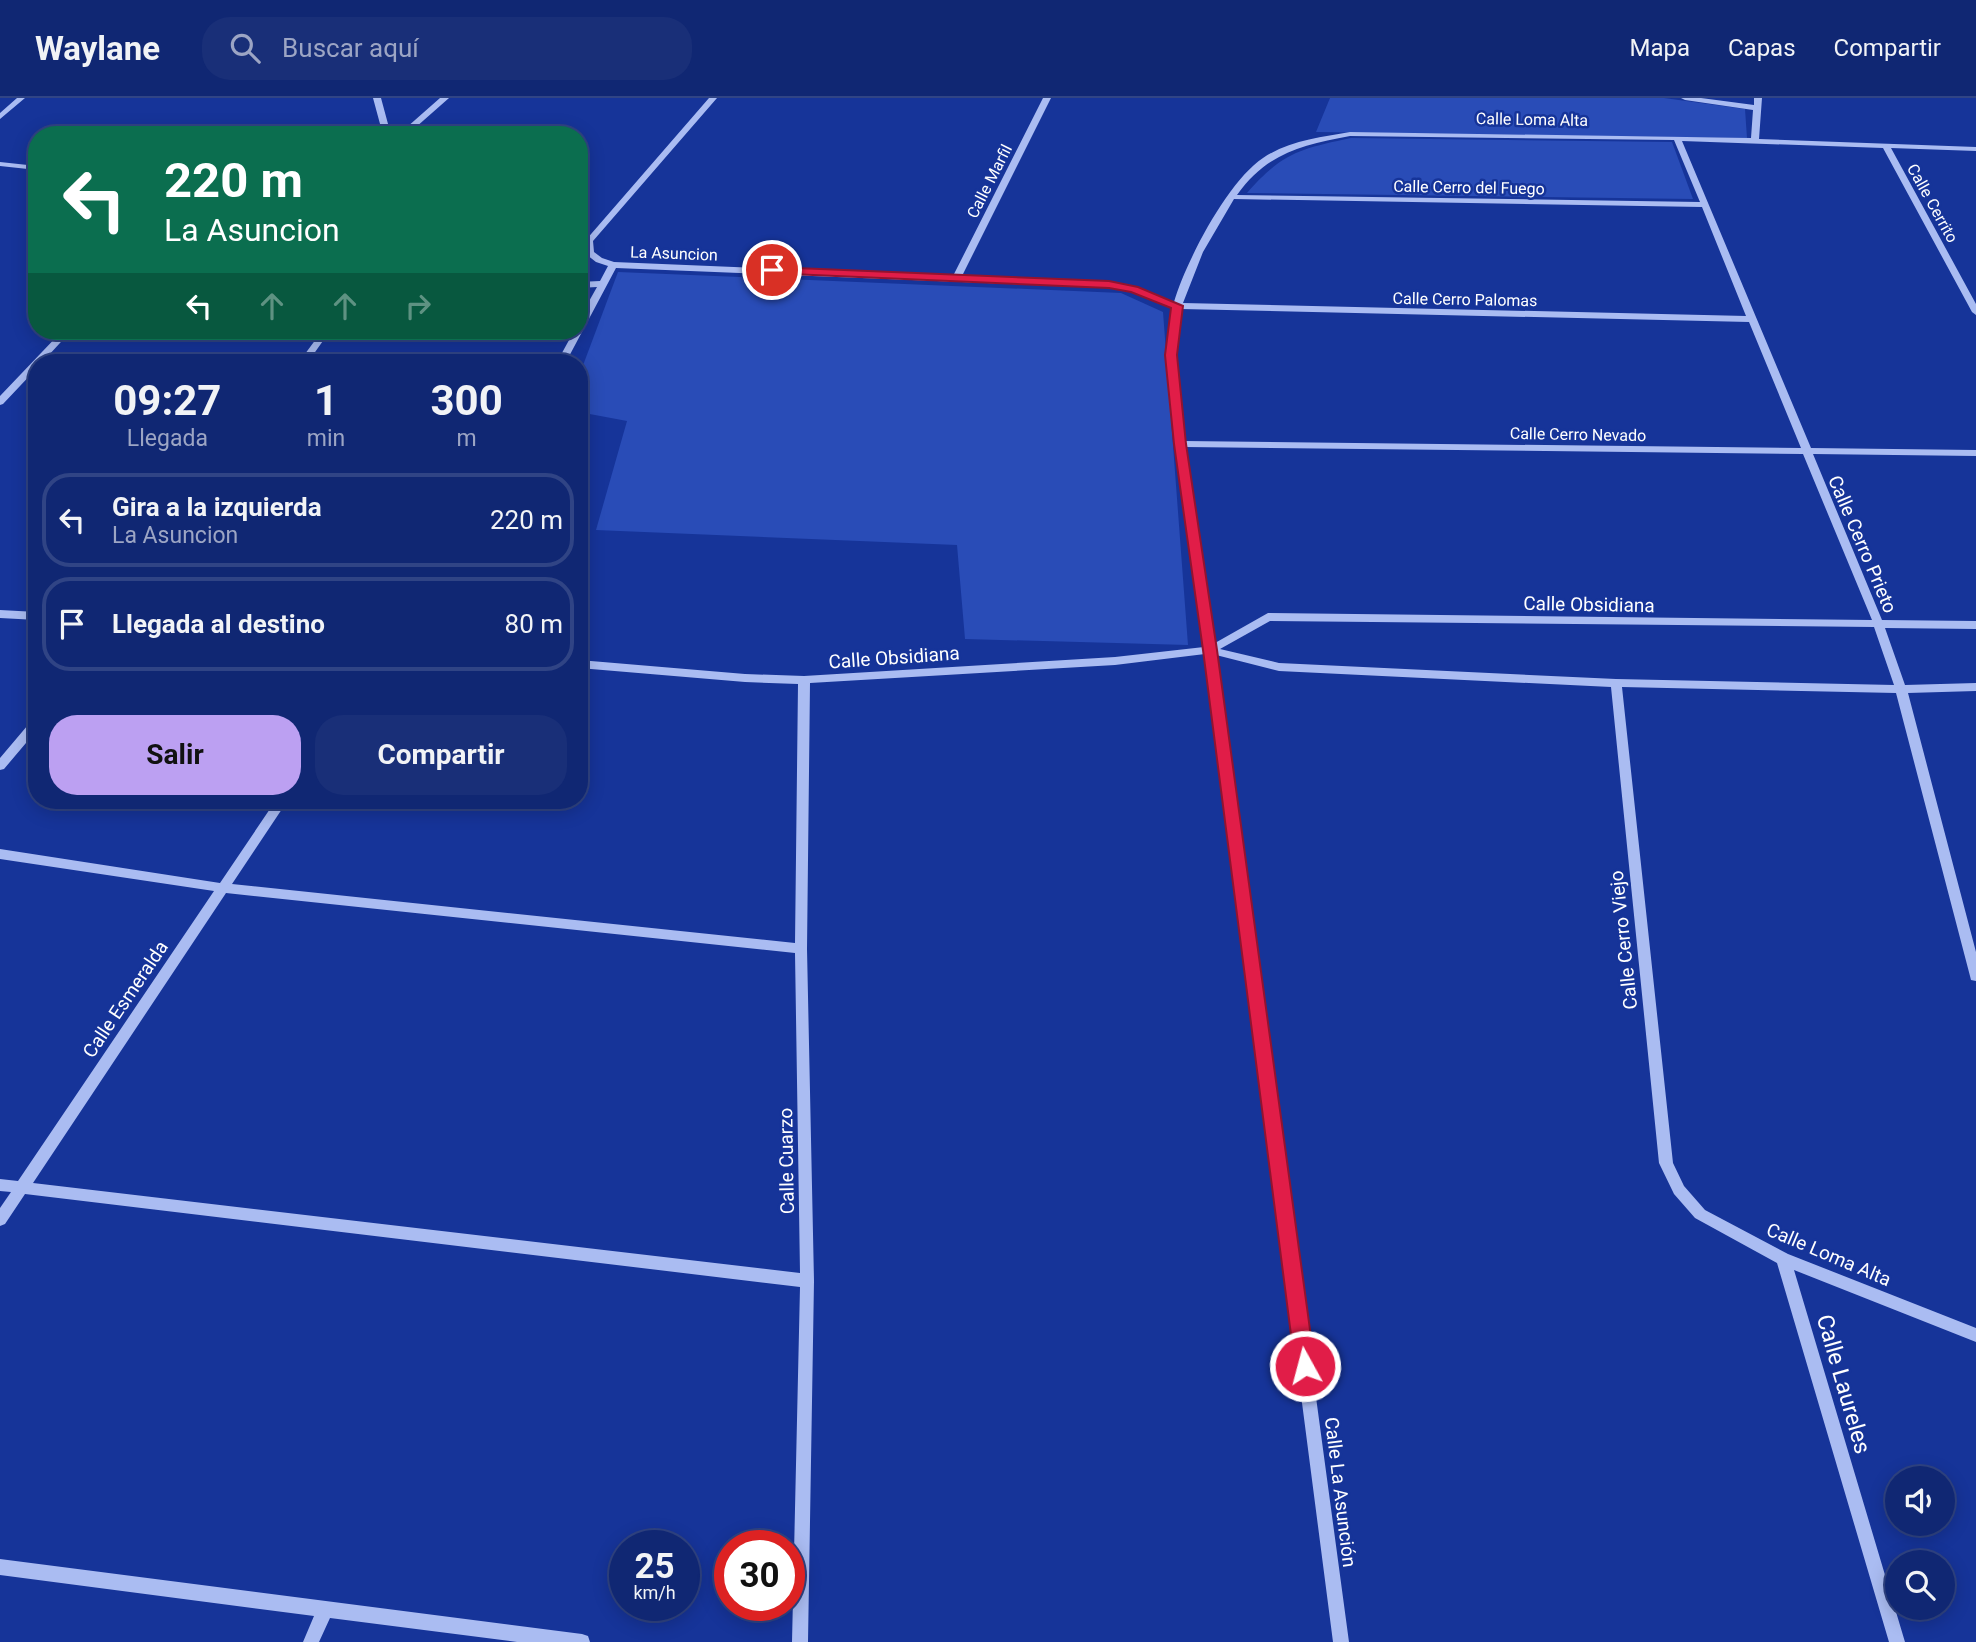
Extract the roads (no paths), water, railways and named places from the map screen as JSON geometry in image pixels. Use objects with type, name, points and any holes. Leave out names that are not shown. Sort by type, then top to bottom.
[{"type":"street","points":[[0,117],[21,98]]},
{"type":"street","points":[[377,98],[385,126]]},
{"type":"street","points":[[412,126],[445,98]]},
{"type":"street","name":"La Asuncion","points":[[713,98],[589,241],[590,253],[599,260],[612,265],[957,276],[1109,285],[1134,289],[1177,306]]},
{"type":"street","name":"Calle Marfil","points":[[957,276],[1046,98]]},
{"type":"street","points":[[1685,98],[1757,108]]},
{"type":"street","points":[[1755,141],[1758,98]]},
{"type":"street","name":"Calle Loma Alta","points":[[1177,306],[1204,243],[1248,174],[1265,160],[1296,146],[1350,134],[1676,138],[1976,149]]},
{"type":"street","name":"Calle Cerro Prieto","points":[[1676,138],[1878,625],[1901,689],[1976,976]]},
{"type":"street","name":"Calle Cerrito","points":[[1885,145],[1976,312]]},
{"type":"street","points":[[0,164],[28,167]]},
{"type":"street","name":"Calle Cerro del Fuego","points":[[1233,197],[1704,205]]},
{"type":"street","points":[[588,311],[612,265]]},
{"type":"street","points":[[588,285],[602,284]]},
{"type":"street","name":"Calle Cerro Palomas","points":[[1177,306],[1752,319]]},
{"type":"street","name":"Calle La Asunción","points":[[1177,306],[1171,355],[1180,444],[1210,650],[1341,1642]]},
{"type":"street","points":[[45,354],[58,340]]},
{"type":"street","points":[[0,402],[28,372]]},
{"type":"street","name":"Calle Cerro Nevado","points":[[1180,444],[1976,453]]},
{"type":"street","points":[[0,614],[28,616]]},
{"type":"street","name":"Calle Obsidiana","points":[[1210,650],[1268,617],[1976,625]]},
{"type":"street","name":"Calle Obsidiana","points":[[588,665],[745,678],[804,680],[1115,661],[1210,650],[1279,667],[1616,683],[1901,689],[1976,687]]},
{"type":"street","name":"Calle Cuarzo","points":[[800,1642],[807,1281],[801,948],[804,680]]},
{"type":"street","name":"Calle Cerro Viejo","points":[[1616,683],[1666,1163],[1679,1190]]},
{"type":"street","points":[[0,766],[28,733]]},
{"type":"street","name":"Calle Esmeralda","points":[[0,1220],[276,809]]},
{"type":"street","points":[[0,853],[223,888],[801,948]]},
{"type":"street","points":[[0,1185],[807,1281]]},
{"type":"street","name":"Calle Loma Alta","points":[[1679,1190],[1700,1214],[1783,1259],[1976,1335]]},
{"type":"street","name":"Calle Laureles","points":[[1783,1259],[1897,1642]]},
{"type":"street","points":[[0,1567],[582,1642]]},
{"type":"street","points":[[311,1642],[325,1609]]}]
